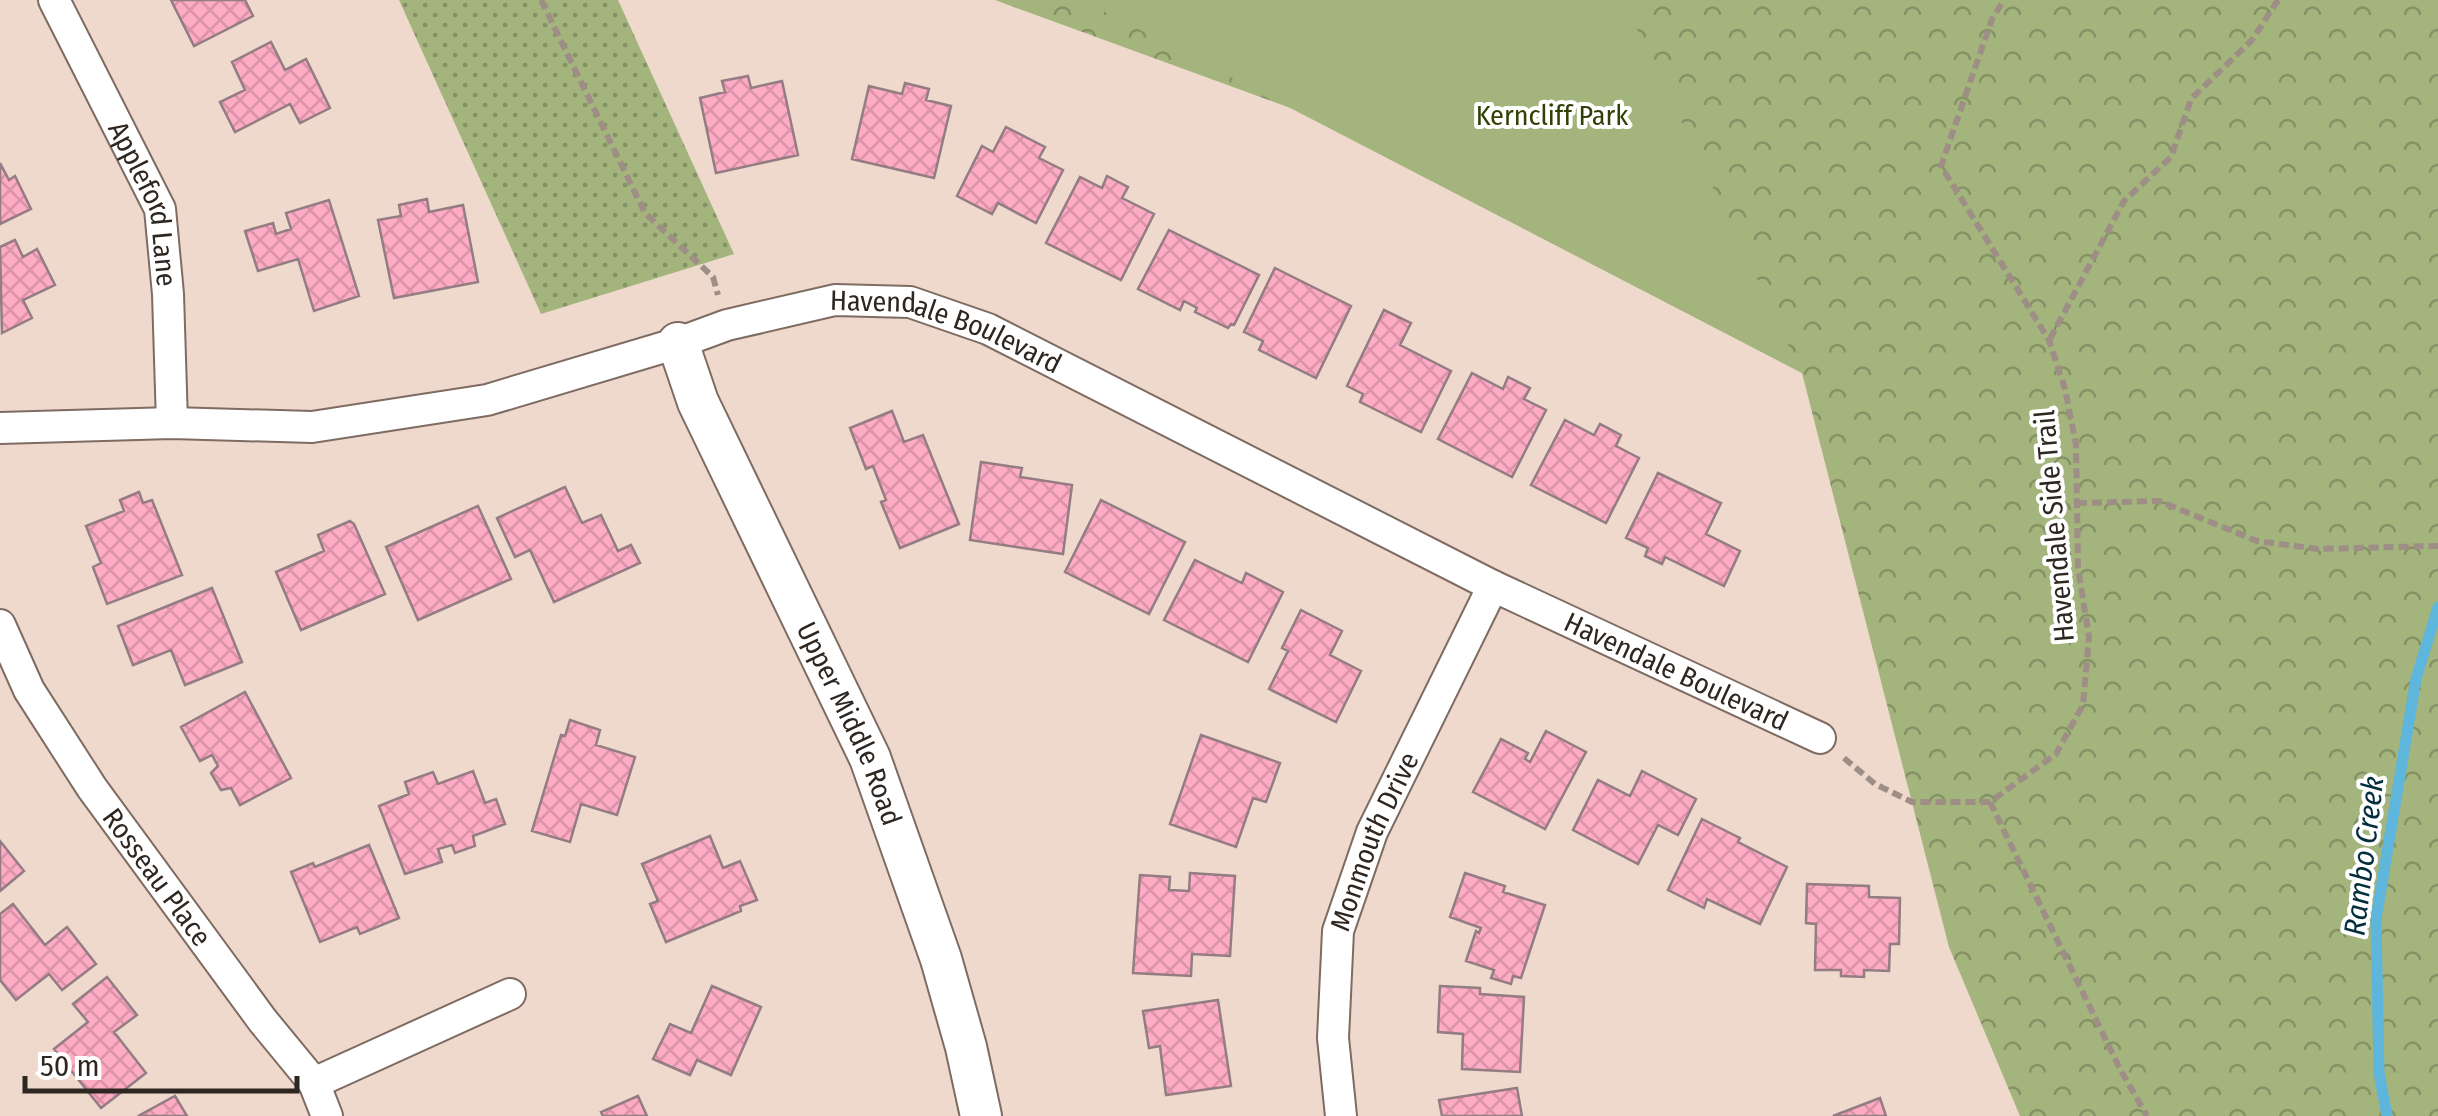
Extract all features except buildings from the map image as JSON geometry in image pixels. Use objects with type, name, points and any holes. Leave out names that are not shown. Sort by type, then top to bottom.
[{"type":"street","name":"Appleford Lane","points":[[54,0],[160,210],[168,294],[172,423]]},
{"type":"street","name":"Havendale Boulevard","points":[[0,428],[172,423],[312,426],[487,400],[727,325],[834,300],[910,302],[988,329],[1494,586],[1820,738]]},
{"type":"street","name":"Upper Middle Road","points":[[678,343],[698,402],[870,758],[941,959],[981,1116]]},
{"type":"street","name":"Monmouth Drive","points":[[1342,1116],[1333,1038],[1338,930],[1372,832],[1494,586]]},
{"type":"street","name":"Rosseau Place","points":[[0,625],[29,690],[92,788],[314,1083],[327,1116]]},
{"type":"street","points":[[314,1083],[510,994]]},
{"type":"path","points":[[542,0],[645,213],[713,277],[727,325]]},
{"type":"path","name":"Havendale Side Trail","points":[[1990,802],[2056,754],[2083,704],[2089,637],[2078,568],[2076,445],[2065,389],[2049,340],[1941,166],[1992,19],[2004,0]]},
{"type":"path","points":[[2049,340],[2124,201],[2171,157],[2191,99],[2252,40],[2278,0]]},
{"type":"path","points":[[2077,503],[2159,501],[2257,541],[2302,547],[2438,546]]},
{"type":"path","points":[[1820,738],[1875,784],[1912,802],[1990,802],[2120,1070],[2147,1116]]},
{"type":"green space","points":[[399,0],[618,0],[734,254],[541,314]]},
{"type":"green space","points":[[995,0],[2438,0],[2438,1116],[2020,1116],[1949,947],[1802,373],[1296,110]]},
{"type":"green space","name":"Kerncliff Park","points":[[1080,0],[1623,0],[1802,373],[1107,13]]},
{"type":"waterway","name":"Rambo Creek","points":[[2387,1116],[2379,1073],[2376,919],[2416,679],[2438,607]]}]
